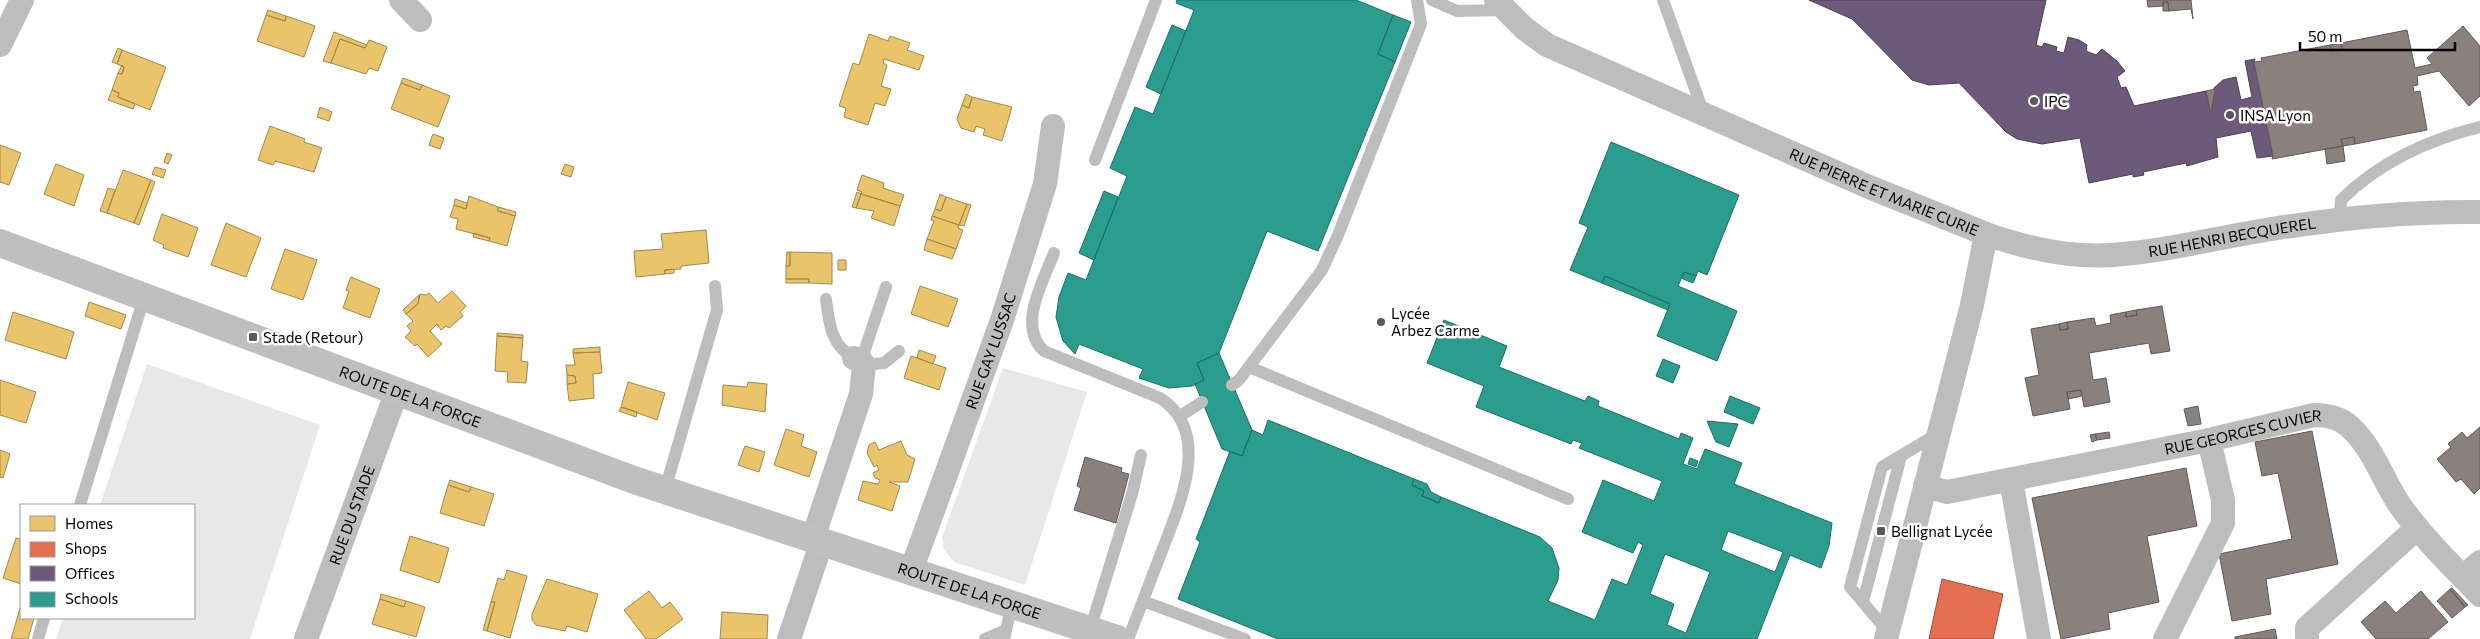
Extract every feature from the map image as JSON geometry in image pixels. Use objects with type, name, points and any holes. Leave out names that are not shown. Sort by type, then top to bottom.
[{"type":"main road","name":"ROUTE DE LA FORGE","points":[[1,247],[665,490],[911,571],[1007,625],[1090,630],[1117,639]]},
{"type":"street","points":[[0,45],[22,0]]},
{"type":"street","points":[[401,0],[420,20]]},
{"type":"street","name":"RUE PIERRE ET MARIE CURIE","points":[[1500,5],[1547,45],[1869,187],[1986,234],[1972,305],[1887,636]]},
{"type":"street","name":"RUE GAY LUSSAC","points":[[911,571],[1002,320],[1043,193],[1053,126]]},
{"type":"street","name":"RUE HENRI BECQUEREL","points":[[1986,234],[2019,245],[2061,253],[2111,255],[2154,250],[2340,219],[2424,211],[2480,212]]},
{"type":"street","points":[[789,639],[861,394],[860,361]]},
{"type":"street","name":"RUE DU STADE","points":[[306,639],[397,391]]},
{"type":"street","name":"RUE GEORGES CUVIER","points":[[1925,486],[1947,492],[2209,440],[2314,415],[2326,415],[2338,419],[2358,435],[2400,506],[2418,528],[2472,570],[2480,595]]},
{"type":"street","points":[[2165,639],[2223,523],[2223,500],[2209,440]]},
{"type":"street","points":[[2011,480],[2039,639]]},
{"type":"street","points":[[2307,639],[2307,628],[2418,528]]},
{"type":"lane","points":[[1095,160],[1156,0]]},
{"type":"lane","points":[[1232,384],[1240,380],[1313,283],[1338,235],[1421,24],[1417,0]]},
{"type":"lane","points":[[1432,0],[1457,11],[1500,5]]},
{"type":"lane","points":[[1663,0],[1704,114]]},
{"type":"lane","points":[[2340,219],[2341,200],[2390,163],[2436,140],[2480,127]]},
{"type":"lane","points":[[1054,253],[1032,318],[1032,331],[1037,345],[1044,351],[1160,398],[1171,405],[1185,426],[1188,454],[1185,490],[1128,639]]},
{"type":"lane","points":[[665,490],[717,310],[714,286]]},
{"type":"lane","points":[[860,361],[886,287]]},
{"type":"lane","points":[[80,504],[144,298]]},
{"type":"lane","points":[[826,299],[832,336],[846,354],[860,361],[884,362],[899,351]]},
{"type":"lane","points":[[1249,368],[1568,499]]},
{"type":"lane","points":[[1180,416],[1202,402]]},
{"type":"lane","points":[[1887,636],[1863,602],[1901,456],[1939,433]]},
{"type":"lane","points":[[1090,630],[1132,494],[1141,455]]},
{"type":"lane","points":[[1143,601],[1245,639]]},
{"type":"lane","points":[[38,639],[44,619]]},
{"type":"lane","points":[[985,639],[1007,625]]},
{"type":"shaded area","points":[[147,364],[320,425],[250,639],[56,639],[63,619],[195,619],[195,504],[100,504]]},
{"type":"shaded area","points":[[1003,368],[1087,392],[1025,585],[954,562],[944,550],[942,537]]},
{"type":"building: Homes","points":[[268,10],[286,16],[285,21],[266,15]]},
{"type":"building: Homes","points":[[266,15],[285,21],[286,16],[315,26],[304,57],[257,41]]},
{"type":"building: Homes","points":[[334,32],[367,45],[365,48],[340,39],[331,63],[323,61]]},
{"type":"building: Homes","points":[[869,34],[888,41],[890,36],[910,43],[907,50],[924,56],[919,70],[884,59],[883,63],[887,65],[881,86],[891,89],[885,106],[875,103],[868,125],[844,117],[846,108],[839,106],[853,63],[859,65]]},
{"type":"building: Homes","points":[[340,39],[365,48],[369,40],[387,47],[378,71],[369,68],[366,74],[331,63]]},
{"type":"building: Homes","points":[[118,48],[122,50],[117,64],[112,62]]},
{"type":"building: Homes","points":[[122,50],[166,67],[150,110],[118,97],[119,93],[112,90],[118,73],[122,74],[124,67],[117,64]]},
{"type":"building: Homes","points":[[122,65],[124,67],[122,74],[118,73]]},
{"type":"building: Homes","points":[[403,78],[422,85],[420,90],[401,83]]},
{"type":"building: Homes","points":[[401,83],[420,90],[422,85],[450,96],[438,127],[391,109]]},
{"type":"building: Homes","points":[[112,90],[119,93],[118,97],[135,104],[133,109],[108,100]]},
{"type":"building: Homes","points":[[966,94],[972,97],[969,108],[962,105]]},
{"type":"building: Homes","points":[[972,97],[1012,107],[1002,141],[983,135],[985,129],[976,126],[974,132],[961,128],[957,119],[962,105],[969,108]]},
{"type":"building: Homes","points":[[320,107],[332,112],[329,121],[317,117]]},
{"type":"building: Homes","points":[[270,126],[305,139],[304,142],[322,148],[314,172],[275,161],[273,165],[258,160]]},
{"type":"building: Homes","points":[[433,134],[444,138],[440,149],[429,145]]},
{"type":"building: Homes","points":[[0,145],[21,153],[9,185],[0,182]]},
{"type":"building: Homes","points":[[167,153],[172,155],[168,164],[164,162]]},
{"type":"building: Homes","points":[[56,164],[84,175],[74,206],[44,194]]},
{"type":"building: Homes","points":[[565,164],[574,167],[571,177],[561,174]]},
{"type":"building: Homes","points":[[155,167],[166,170],[163,178],[152,174]]},
{"type":"building: Homes","points":[[123,170],[151,180],[134,223],[107,213]]},
{"type":"building: Homes","points":[[862,175],[884,183],[883,188],[904,195],[900,206],[861,194],[862,192],[857,190]]},
{"type":"building: Homes","points":[[151,180],[155,182],[139,225],[134,223]]},
{"type":"building: Homes","points":[[108,188],[115,190],[107,213],[100,211]]},
{"type":"building: Homes","points":[[857,192],[861,194],[856,208],[852,207]]},
{"type":"building: Homes","points":[[861,194],[900,206],[894,226],[871,218],[874,211],[856,208]]},
{"type":"building: Homes","points":[[940,194],[946,197],[941,211],[935,209]]},
{"type":"building: Homes","points":[[469,196],[498,207],[498,211],[515,216],[507,246],[489,241],[490,238],[456,229],[458,219],[450,217],[454,205],[466,209]]},
{"type":"building: Homes","points":[[946,197],[967,204],[959,225],[932,216],[935,209],[941,211]]},
{"type":"building: Homes","points":[[455,199],[467,203],[466,209],[454,205]]},
{"type":"building: Homes","points":[[967,204],[971,205],[964,226],[959,225]]},
{"type":"building: Homes","points":[[498,207],[516,212],[515,216],[498,211]]},
{"type":"building: Homes","points":[[162,214],[198,228],[188,257],[163,248],[164,245],[153,240]]},
{"type":"building: Homes","points":[[932,216],[959,225],[958,228],[963,230],[956,249],[927,239],[934,221],[931,220]]},
{"type":"building: Homes","points":[[226,223],[261,238],[246,277],[211,265]]},
{"type":"building: Homes","points":[[706,230],[709,263],[681,266],[681,269],[665,270],[665,274],[636,277],[634,251],[663,249],[661,234]]},
{"type":"building: Homes","points":[[474,233],[490,238],[489,241],[473,237]]},
{"type":"building: Homes","points":[[927,239],[956,249],[952,259],[924,250]]},
{"type":"building: Homes","points":[[285,249],[317,260],[303,300],[271,289]]},
{"type":"building: Homes","points":[[787,252],[790,252],[790,266],[786,266]]},
{"type":"building: Homes","points":[[790,252],[832,253],[832,284],[809,283],[809,279],[786,279],[786,266],[790,266]]},
{"type":"building: Homes","points":[[838,260],[846,260],[846,270],[838,270]]},
{"type":"building: Homes","points":[[674,269],[674,273],[665,274],[665,270]]},
{"type":"building: Homes","points":[[351,277],[380,289],[370,318],[343,308],[349,291],[346,290]]},
{"type":"building: Homes","points":[[786,279],[809,279],[809,283],[786,283]]},
{"type":"building: Homes","points":[[920,286],[958,299],[948,327],[911,314]]},
{"type":"building: Homes","points":[[452,291],[466,306],[460,312],[463,316],[449,328],[446,326],[441,330],[437,324],[430,331],[442,344],[428,357],[417,344],[415,346],[405,337],[411,331],[407,326],[413,321],[406,314],[418,304],[420,294],[426,295],[429,293],[438,303]]},
{"type":"building: Homes","points":[[419,295],[418,304],[406,314],[403,310]]},
{"type":"building: Homes","points":[[89,302],[126,315],[121,329],[85,316]]},
{"type":"building: Homes","points":[[13,312],[74,332],[66,359],[5,340]]},
{"type":"building: Homes","points":[[497,333],[523,335],[523,338],[497,336]]},
{"type":"building: Homes","points":[[497,336],[523,338],[521,361],[528,362],[526,383],[507,382],[508,372],[495,371]]},
{"type":"building: Homes","points":[[600,347],[600,352],[573,353],[573,349]]},
{"type":"building: Homes","points":[[919,350],[936,356],[933,364],[917,358]]},
{"type":"building: Homes","points":[[600,352],[602,373],[593,374],[594,398],[569,401],[567,384],[576,383],[575,376],[567,375],[566,365],[575,365],[573,353]]},
{"type":"building: Homes","points":[[911,356],[946,368],[939,390],[904,378]]},
{"type":"building: Homes","points":[[567,375],[575,376],[576,383],[567,384]]},
{"type":"building: Homes","points":[[0,380],[36,392],[26,423],[0,415]]},
{"type":"building: Homes","points":[[628,382],[665,393],[657,420],[621,407]]},
{"type":"building: Homes","points":[[748,382],[767,384],[765,412],[722,405],[723,385],[747,387]]},
{"type":"building: Homes","points":[[621,407],[637,412],[636,417],[619,411]]},
{"type":"building: Homes","points":[[786,429],[804,435],[801,446],[817,452],[809,477],[774,465]]},
{"type":"building: Homes","points":[[901,441],[907,455],[915,459],[908,482],[889,482],[900,486],[892,511],[858,500],[863,481],[878,484],[880,480],[875,478],[873,473],[879,470],[877,465],[874,467],[867,453],[869,445],[875,442],[879,450]]},
{"type":"building: Homes","points":[[745,446],[765,452],[759,472],[738,465]]},
{"type":"building: Homes","points":[[0,450],[10,454],[3,478],[0,477]]},
{"type":"building: Homes","points":[[450,480],[471,487],[469,492],[448,485]]},
{"type":"building: Homes","points":[[448,485],[469,492],[471,487],[494,494],[484,526],[440,513]]},
{"type":"building: Homes","points":[[410,536],[449,548],[439,583],[400,570]]},
{"type":"building: Homes","points":[[16,538],[20,539],[20,584],[3,578]]},
{"type":"building: Homes","points":[[507,570],[527,576],[510,638],[487,631],[495,602],[491,602],[498,578],[504,580]]},
{"type":"building: Homes","points":[[547,579],[598,594],[587,632],[567,626],[565,631],[536,625],[532,620],[532,614]]},
{"type":"building: Homes","points":[[649,591],[662,608],[670,602],[683,619],[656,639],[646,639],[624,610]]},
{"type":"building: Homes","points":[[381,594],[406,601],[404,607],[380,599]]},
{"type":"building: Homes","points":[[380,599],[404,607],[406,601],[425,607],[416,637],[372,624]]},
{"type":"building: Homes","points":[[491,602],[495,602],[487,631],[483,630]]},
{"type":"building: Homes","points":[[20,608],[20,619],[34,619],[28,639],[11,639]]},
{"type":"building: Homes","points":[[722,612],[768,615],[767,639],[720,639]]},
{"type":"building: Shops","points":[[1942,579],[2003,594],[1993,639],[1929,639]]},
{"type":"building: Offices","points":[[1809,0],[2046,0],[2036,45],[2042,47],[2044,43],[2057,47],[2056,51],[2064,53],[2068,37],[2079,40],[2087,45],[2086,51],[2096,55],[2102,49],[2117,61],[2125,71],[2117,77],[2121,88],[2126,87],[2134,106],[2206,91],[2211,113],[2214,88],[2223,80],[2236,77],[2241,100],[2252,97],[2245,61],[2255,59],[2254,62],[2273,156],[2257,158],[2251,131],[2216,138],[2218,157],[2187,166],[2186,163],[2143,172],[2144,175],[2133,177],[2133,174],[2089,183],[2080,138],[2042,144],[2017,139],[2006,132],[1959,83],[1929,85],[1912,80],[1852,19]]},
{"type":"building: Schools","points":[[1177,0],[1356,0],[1393,15],[1378,54],[1395,62],[1318,251],[1267,231],[1219,353],[1197,363],[1204,380],[1192,386],[1169,388],[1139,378],[1143,369],[1079,344],[1075,354],[1063,341],[1056,317],[1059,297],[1068,273],[1086,280],[1127,176],[1110,168],[1135,107],[1153,114],[1194,10],[1176,3]]},
{"type":"building: Schools","points":[[1393,15],[1411,22],[1395,62],[1378,54]]},
{"type":"building: Schools","points":[[1172,25],[1186,31],[1161,94],[1146,87]]},
{"type":"building: Schools","points":[[1611,142],[1739,195],[1707,275],[1698,271],[1696,276],[1684,272],[1678,286],[1737,311],[1717,361],[1657,336],[1670,304],[1605,276],[1602,283],[1570,270],[1588,227],[1579,223]]},
{"type":"building: Schools","points":[[1104,191],[1118,197],[1094,260],[1079,253]]},
{"type":"building: Schools","points":[[1684,272],[1696,276],[1693,283],[1681,278]]},
{"type":"building: Schools","points":[[1605,276],[1670,304],[1668,310],[1602,283]]},
{"type":"building: Schools","points":[[1444,320],[1507,346],[1499,367],[1585,401],[1588,396],[1599,401],[1598,406],[1679,439],[1681,433],[1693,438],[1683,464],[1697,469],[1705,449],[1742,463],[1734,484],[1832,523],[1829,546],[1821,568],[1790,555],[1757,639],[1278,639],[1178,599],[1200,542],[1196,539],[1230,451],[1242,456],[1252,430],[1263,435],[1268,420],[1414,479],[1412,485],[1424,491],[1422,496],[1439,503],[1441,497],[1540,537],[1552,548],[1559,568],[1558,580],[1548,601],[1595,620],[1612,579],[1627,585],[1643,545],[1638,542],[1633,553],[1582,532],[1603,480],[1654,501],[1662,481],[1579,448],[1582,443],[1573,440],[1571,444],[1476,407],[1484,386],[1427,363]],"holes":[[[1728,531],[1783,552],[1775,572],[1721,550]],[[1665,554],[1710,572],[1686,633],[1667,625],[1674,604],[1650,594]]]},
{"type":"building: Schools","points":[[1219,353],[1252,430],[1242,456],[1222,449],[1195,384],[1204,380],[1197,363]]},
{"type":"building: Schools","points":[[1663,359],[1680,366],[1673,383],[1656,376]]},
{"type":"building: Schools","points":[[1730,396],[1760,408],[1753,424],[1724,412]]},
{"type":"building: Schools","points":[[1707,421],[1738,424],[1729,447],[1716,442]]},
{"type":"building: Schools","points":[[1690,458],[1698,461],[1696,467],[1688,464]]},
{"type":"building: Schools","points":[[1414,479],[1427,484],[1431,492],[1441,497],[1439,503],[1422,496],[1424,491],[1412,485]]},
{"type":"building: Industry","points":[[2147,0],[2191,0],[2193,19],[2191,9],[2169,11],[2168,2],[2163,2],[2163,6],[2148,7]]},
{"type":"building: Industry","points":[[2163,2],[2168,2],[2169,11],[2163,11]]},
{"type":"building: Industry","points":[[2463,26],[2480,46],[2480,96],[2469,106],[2439,71],[2417,76],[2418,85],[2413,86],[2414,92],[2420,91],[2427,130],[2355,144],[2354,137],[2341,139],[2343,146],[2272,159],[2273,156],[2254,62],[2262,61],[2261,58],[2330,45],[2331,51],[2342,49],[2341,43],[2407,30],[2415,68],[2432,64],[2427,58]]},
{"type":"building: Industry","points":[[2341,43],[2342,49],[2331,51],[2330,45]]},
{"type":"building: Industry","points":[[2215,89],[2211,113],[2206,91]]},
{"type":"building: Industry","points":[[2354,137],[2355,144],[2343,146],[2341,139]]},
{"type":"building: Industry","points":[[2343,146],[2345,161],[2327,164],[2325,149]]},
{"type":"building: Industry","points":[[2162,306],[2170,351],[2151,354],[2149,343],[2089,353],[2093,380],[2106,378],[2110,402],[2084,407],[2081,390],[2067,392],[2070,409],[2033,416],[2025,378],[2039,375],[2031,329],[2059,324],[2060,330],[2068,329],[2067,322],[2094,318],[2096,326],[2111,323],[2110,315],[2126,312],[2126,317],[2137,315],[2136,310]]},
{"type":"building: Industry","points":[[2136,310],[2137,315],[2126,317],[2126,312]]},
{"type":"building: Industry","points":[[2067,322],[2068,329],[2060,330],[2059,324]]},
{"type":"building: Industry","points":[[2081,390],[2082,396],[2068,399],[2067,392]]},
{"type":"building: Industry","points":[[2198,406],[2201,424],[2188,426],[2184,409]]},
{"type":"building: Industry","points":[[2480,427],[2480,488],[2474,494],[2461,479],[2456,482],[2437,459],[2451,447],[2448,444],[2462,432],[2467,438]]},
{"type":"building: Industry","points":[[2312,431],[2338,564],[2266,579],[2271,614],[2232,621],[2219,554],[2292,539],[2278,473],[2262,476],[2255,442]]},
{"type":"building: Industry","points":[[2109,432],[2110,438],[2097,440],[2095,434]]},
{"type":"building: Industry","points":[[2095,434],[2097,440],[2092,442],[2090,435]]},
{"type":"building: Industry","points":[[1085,457],[1122,468],[1121,472],[1129,474],[1116,523],[1074,510],[1081,488],[1077,486]]},
{"type":"building: Industry","points":[[2186,468],[2197,526],[2147,536],[2159,602],[2108,613],[2110,629],[2061,639],[2032,498]]},
{"type":"building: Industry","points":[[2452,588],[2468,605],[2465,607],[2450,589]]},
{"type":"building: Industry","points":[[2450,589],[2465,607],[2452,618],[2437,601]]},
{"type":"building: Industry","points":[[2421,591],[2448,622],[2428,639],[2376,639],[2361,622],[2385,601],[2396,613]]},
{"type":"building: Industry","points":[[2275,629],[2277,639],[2235,639],[2235,637]]},
{"type":"place","name":"IPC","points":[[2034,101]]},
{"type":"place","name":"INSA Lyon","points":[[2230,115]]},
{"type":"place","name":"Lycée Arbez Carme","points":[[1381,322]]},
{"type":"place","name":"Stade (Retour)","points":[[253,337]]},
{"type":"place","name":"Bellignat Lycée","points":[[1881,531]]}]
